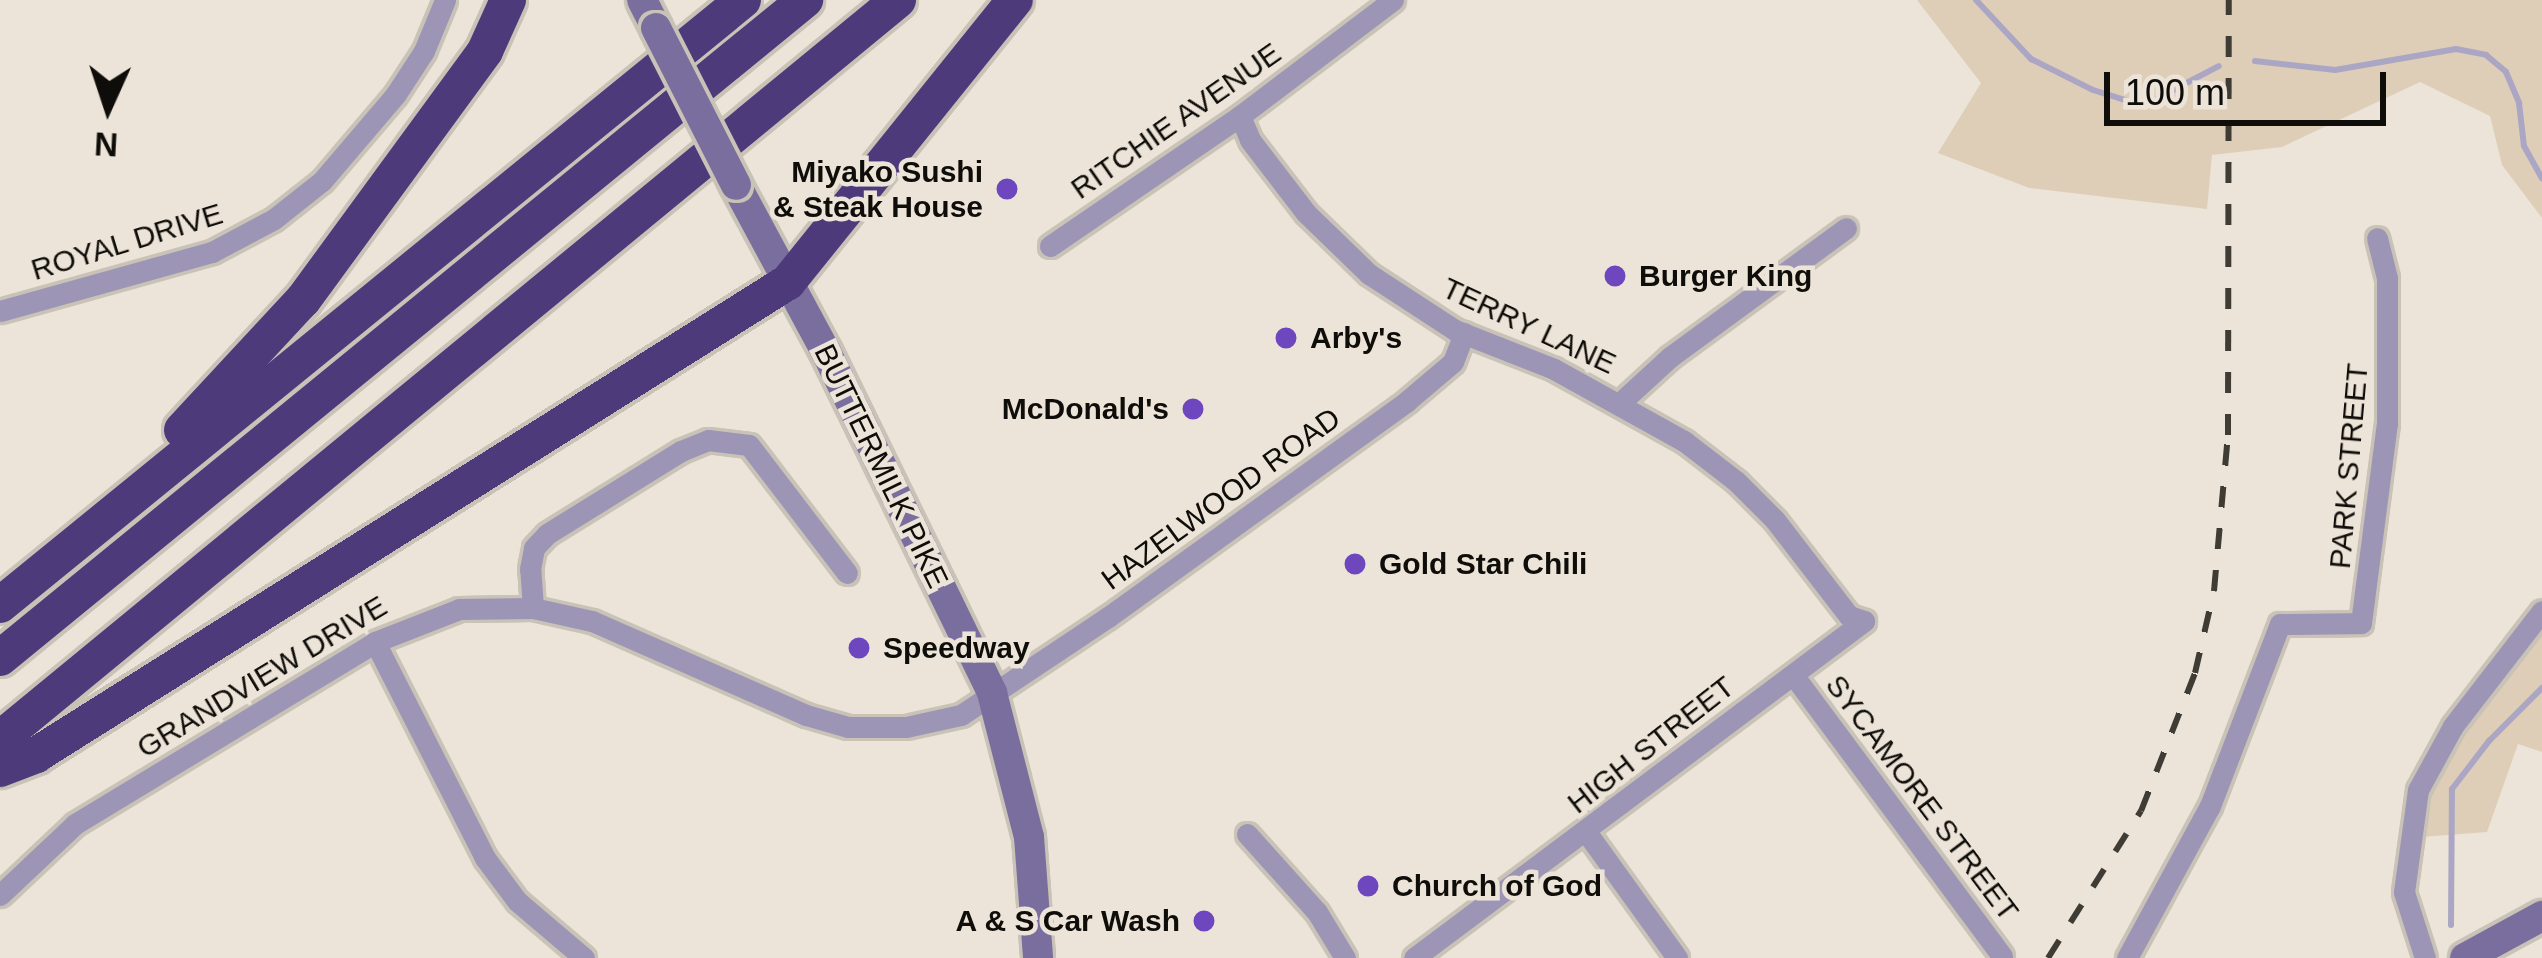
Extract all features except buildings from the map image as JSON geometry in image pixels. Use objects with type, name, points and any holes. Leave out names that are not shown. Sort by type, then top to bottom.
[{"type":"highway","points":[[0,583],[174,437],[303,300],[485,51],[508,0]]},
{"type":"highway","points":[[0,605],[743,0]]},
{"type":"highway","points":[[0,658],[805,0]]},
{"type":"highway","points":[[0,739],[898,0]]},
{"type":"highway","points":[[0,769],[36,755],[788,282],[1015,0]]},
{"type":"main road","name":"BUTTERMILK PIKE","points":[[642,0],[992,693],[1031,852],[1038,958]]},
{"type":"main road","points":[[2465,958],[2542,916]]},
{"type":"street","name":"ROYAL DRIVE","points":[[0,311],[212,252],[274,219],[322,181],[396,94],[424,51],[445,0]]},
{"type":"street","name":"RITCHIE AVENUE","points":[[1050,246],[1240,116],[1393,0]]},
{"type":"street","name":"TERRY LANE","points":[[1240,116],[1250,140],[1326,235],[1414,306],[1622,402],[1736,481],[1775,520],[1813,571]]},
{"type":"street","points":[[1622,402],[1670,357],[1846,228]]},
{"type":"street","name":"PARK STREET","points":[[2127,958],[2210,806],[2271,643],[2285,623],[2361,623],[2387,424],[2386,278],[2377,238]]},
{"type":"street","name":"HAZELWOOD ROAD","points":[[992,693],[1108,617],[1407,400],[1453,362],[1464,333]]},
{"type":"street","points":[[533,608],[530,569],[534,548],[547,534],[684,449],[728,438],[749,445],[847,573]]},
{"type":"street","name":"HIGH STREET","points":[[1414,958],[1587,833],[1864,621],[1849,616],[1813,571]]},
{"type":"street","name":"GRANDVIEW DRIVE","points":[[0,895],[75,824],[375,641],[459,609],[533,608],[592,621],[806,715],[848,727],[941,722],[992,693]]},
{"type":"street","points":[[2425,958],[2404,892],[2418,790],[2453,727],[2542,611]]},
{"type":"street","points":[[375,641],[485,858],[517,901],[584,958]]},
{"type":"street","name":"SYCAMORE STREET","points":[[1794,676],[2002,956]]},
{"type":"street","points":[[1587,833],[1677,958]]},
{"type":"street","points":[[1247,834],[1317,912],[1345,958]]},
{"type":"shaded area","points":[[1917,0],[2542,0],[2542,218],[2502,165],[2490,116],[2420,82],[2282,147],[2212,155],[2207,209],[2029,188],[1938,153],[1981,83]]},
{"type":"shaded area","points":[[2542,611],[2542,752],[2518,744],[2487,832],[2408,838],[2418,790]]},
{"type":"waterway","points":[[1976,0],[2031,59],[2093,90],[2135,103],[2154,100],[2219,66]]},
{"type":"waterway","points":[[2255,61],[2335,70],[2456,49],[2486,55],[2506,72],[2519,103],[2524,146],[2542,178]]},
{"type":"waterway","points":[[2451,925],[2452,789],[2489,741],[2542,688]]},
{"type":"railway","points":[[2048,958],[2141,811],[2195,673],[2214,591],[2228,435],[2229,0]]},
{"type":"place","name":"Miyako Sushi & Steak House","points":[[1007,189]]},
{"type":"place","name":"Burger King","points":[[1615,276]]},
{"type":"place","name":"Arby's","points":[[1286,338]]},
{"type":"place","name":"McDonald's","points":[[1193,409]]},
{"type":"place","name":"Gold Star Chili","points":[[1355,564]]},
{"type":"place","name":"Speedway","points":[[859,648]]},
{"type":"place","name":"Church of God","points":[[1368,886]]},
{"type":"place","name":"A & S Car Wash","points":[[1204,921]]}]
